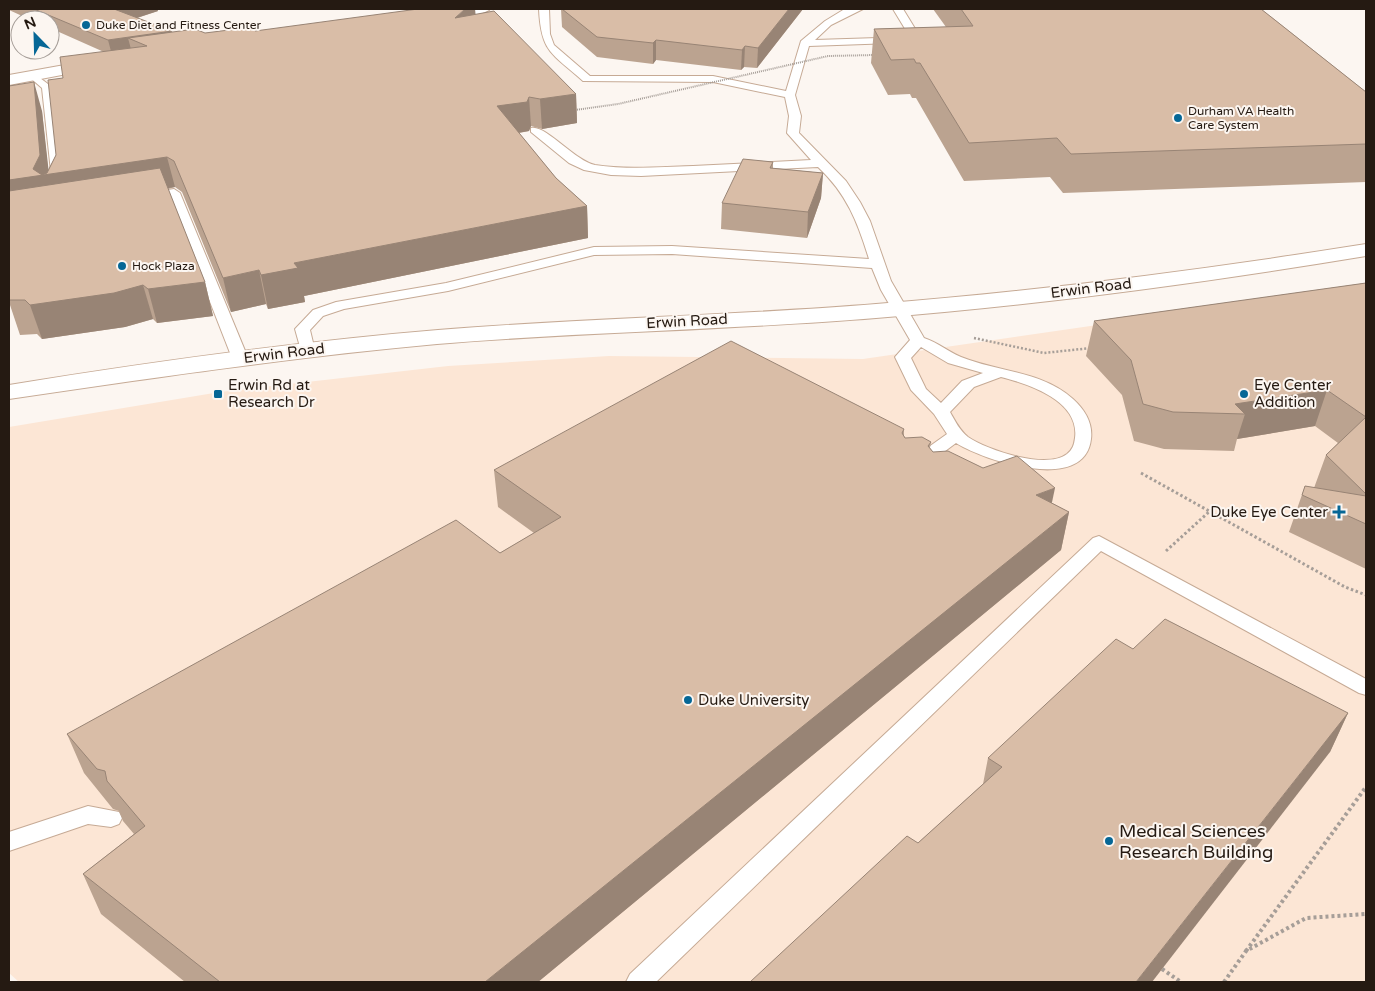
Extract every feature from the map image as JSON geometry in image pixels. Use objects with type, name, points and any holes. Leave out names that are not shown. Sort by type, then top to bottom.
[{"type":"main road","points":[[425,17],[483,9]]},
{"type":"main road","points":[[9,80],[115,62]]},
{"type":"main road","name":"Erwin Road","points":[[9,392],[129,372],[377,343],[561,328],[900,308],[1058,292],[1366,250]]},
{"type":"lane","points":[[544,9],[545,34],[550,46],[587,79],[713,79],[790,95]]},
{"type":"lane","points":[[858,9],[846,12],[828,23],[805,43],[790,95],[795,116],[793,133],[804,148],[848,192],[868,229],[881,274],[918,341],[935,347],[944,356],[1040,384],[1059,395],[1076,411],[1083,427],[1085,442],[1079,454],[1061,463],[1027,464],[1002,459],[982,451],[957,435],[941,412],[921,393],[903,357],[918,341]]},
{"type":"lane","points":[[805,43],[917,40],[898,9]]},
{"type":"lane","points":[[32,75],[47,87],[58,186],[54,193]]},
{"type":"lane","points":[[535,130],[573,160],[588,167],[611,171],[642,172],[821,163]]},
{"type":"lane","points":[[135,199],[174,193],[240,358]]},
{"type":"lane","points":[[307,351],[302,328],[318,313],[340,305],[448,288],[486,276],[594,251],[672,250],[878,264]]},
{"type":"lane","points":[[941,412],[968,384],[1002,372]]},
{"type":"lane","points":[[908,470],[957,435]]},
{"type":"lane","points":[[967,461],[982,451]]},
{"type":"lane","points":[[639,982],[1099,542],[1366,688]]},
{"type":"lane","points":[[9,842],[42,829],[88,816],[111,818]]},
{"type":"path","points":[[567,111],[618,104],[828,56],[876,54]]},
{"type":"path","points":[[971,338],[1044,353],[1098,347]]},
{"type":"path","points":[[1142,473],[1345,587],[1366,595]]},
{"type":"path","points":[[1147,568],[1210,511]]},
{"type":"path","points":[[1224,982],[1366,787]]},
{"type":"path","points":[[1246,951],[1306,918],[1366,914]]},
{"type":"path","points":[[1162,969],[1182,982]]},
{"type":"shaded area","name":"Duke University","points":[[1366,286],[1366,982],[19,982],[9,973],[9,427],[220,392],[448,366],[609,356],[863,359]]},
{"type":"building","points":[[34,9],[114,9],[172,31],[108,40],[60,20],[60,10]]},
{"type":"building","points":[[418,9],[465,9],[455,18],[494,11],[576,94],[540,99],[529,97],[527,102],[497,106],[556,178],[587,206],[294,263],[298,268],[261,275],[259,270],[223,278],[174,161],[167,157],[9,180],[9,86],[34,82],[40,155],[33,169],[42,175],[47,173],[56,155],[48,80],[63,78],[60,57],[147,46],[128,38],[195,29],[205,33],[253,27],[255,31]]},
{"type":"building","points":[[562,9],[789,9],[758,48],[745,46],[742,50],[656,40],[653,43],[597,37]]},
{"type":"building","name":"Durham VA Health Care System","points":[[961,9],[1261,9],[1366,92],[1366,144],[1071,154],[1057,138],[969,143],[920,63],[916,63],[914,59],[891,60],[874,29],[973,26]]},
{"type":"building","points":[[743,159],[773,162],[770,168],[823,173],[808,212],[722,203]]},
{"type":"building","points":[[160,168],[205,282],[148,289],[143,285],[114,293],[30,305],[25,300],[9,300],[9,191]]},
{"type":"building","name":"Eye Center Addition","points":[[1366,283],[1366,417],[1327,390],[1235,404],[1245,414],[1173,412],[1143,404],[1131,360],[1094,321]]},
{"type":"building","points":[[731,341],[904,429],[902,433],[905,438],[922,437],[931,442],[928,446],[933,452],[948,451],[983,468],[1017,456],[1055,488],[1036,495],[1069,512],[485,982],[220,982],[83,874],[145,826],[107,781],[105,771],[97,769],[67,734],[456,520],[500,553],[561,517],[494,470]]},
{"type":"building","points":[[1366,417],[1366,494],[1326,455]]},
{"type":"building","points":[[1305,486],[1366,496],[1366,524],[1302,495]]},
{"type":"building","name":"Medical Sciences Research Building","points":[[1165,619],[1348,713],[1136,982],[750,982],[907,836],[918,843],[1002,767],[988,758],[1116,639],[1133,649]]},
{"type":"place","name":"Duke Diet and Fitness Center","points":[[86,25]]},
{"type":"place","name":"Durham VA Health Care System","points":[[1178,118]]},
{"type":"place","name":"Hock Plaza","points":[[122,266]]},
{"type":"place","name":"Erwin Rd at Research Dr","points":[[218,394]]},
{"type":"place","name":"Eye Center Addition","points":[[1244,394]]},
{"type":"place","name":"Duke Eye Center","points":[[1339,512]]},
{"type":"place","name":"Duke University","points":[[688,700]]},
{"type":"place","name":"Medical Sciences Research Building","points":[[1109,841]]}]
